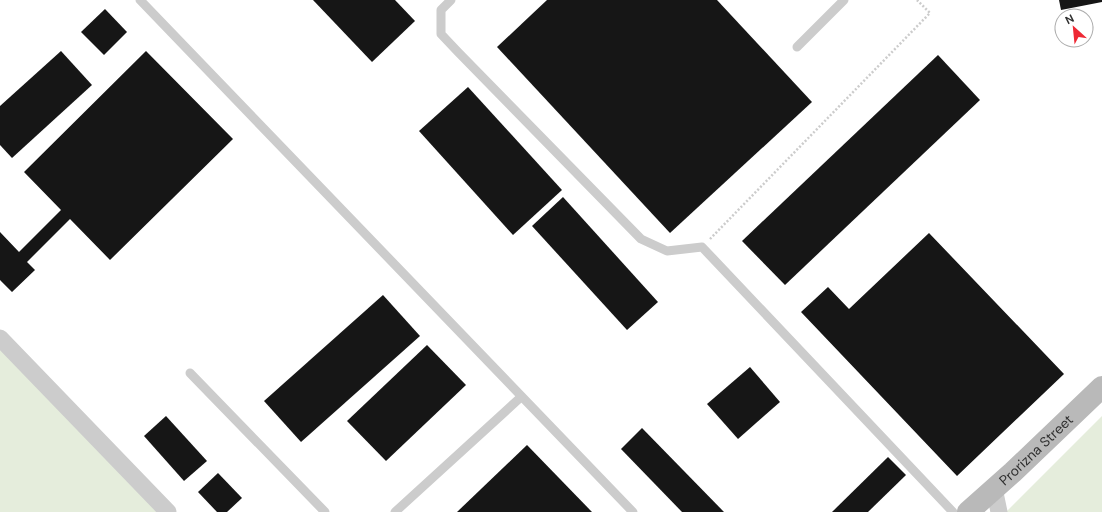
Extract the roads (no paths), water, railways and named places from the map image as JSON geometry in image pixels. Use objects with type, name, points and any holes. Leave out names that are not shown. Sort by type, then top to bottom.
[{"type":"street","points":[[1,342],[168,512]]},
{"type":"street","name":"Prorizna Street","points":[[968,512],[1013,472],[1102,387]]},
{"type":"street","points":[[994,488],[999,512]]},
{"type":"lane","points":[[140,0],[633,512]]},
{"type":"lane","points":[[451,0],[441,10],[441,34],[641,239],[667,251],[702,246],[953,512]]},
{"type":"lane","points":[[797,47],[844,0]]},
{"type":"lane","points":[[190,374],[325,512]]},
{"type":"lane","points":[[396,512],[521,397]]}]
